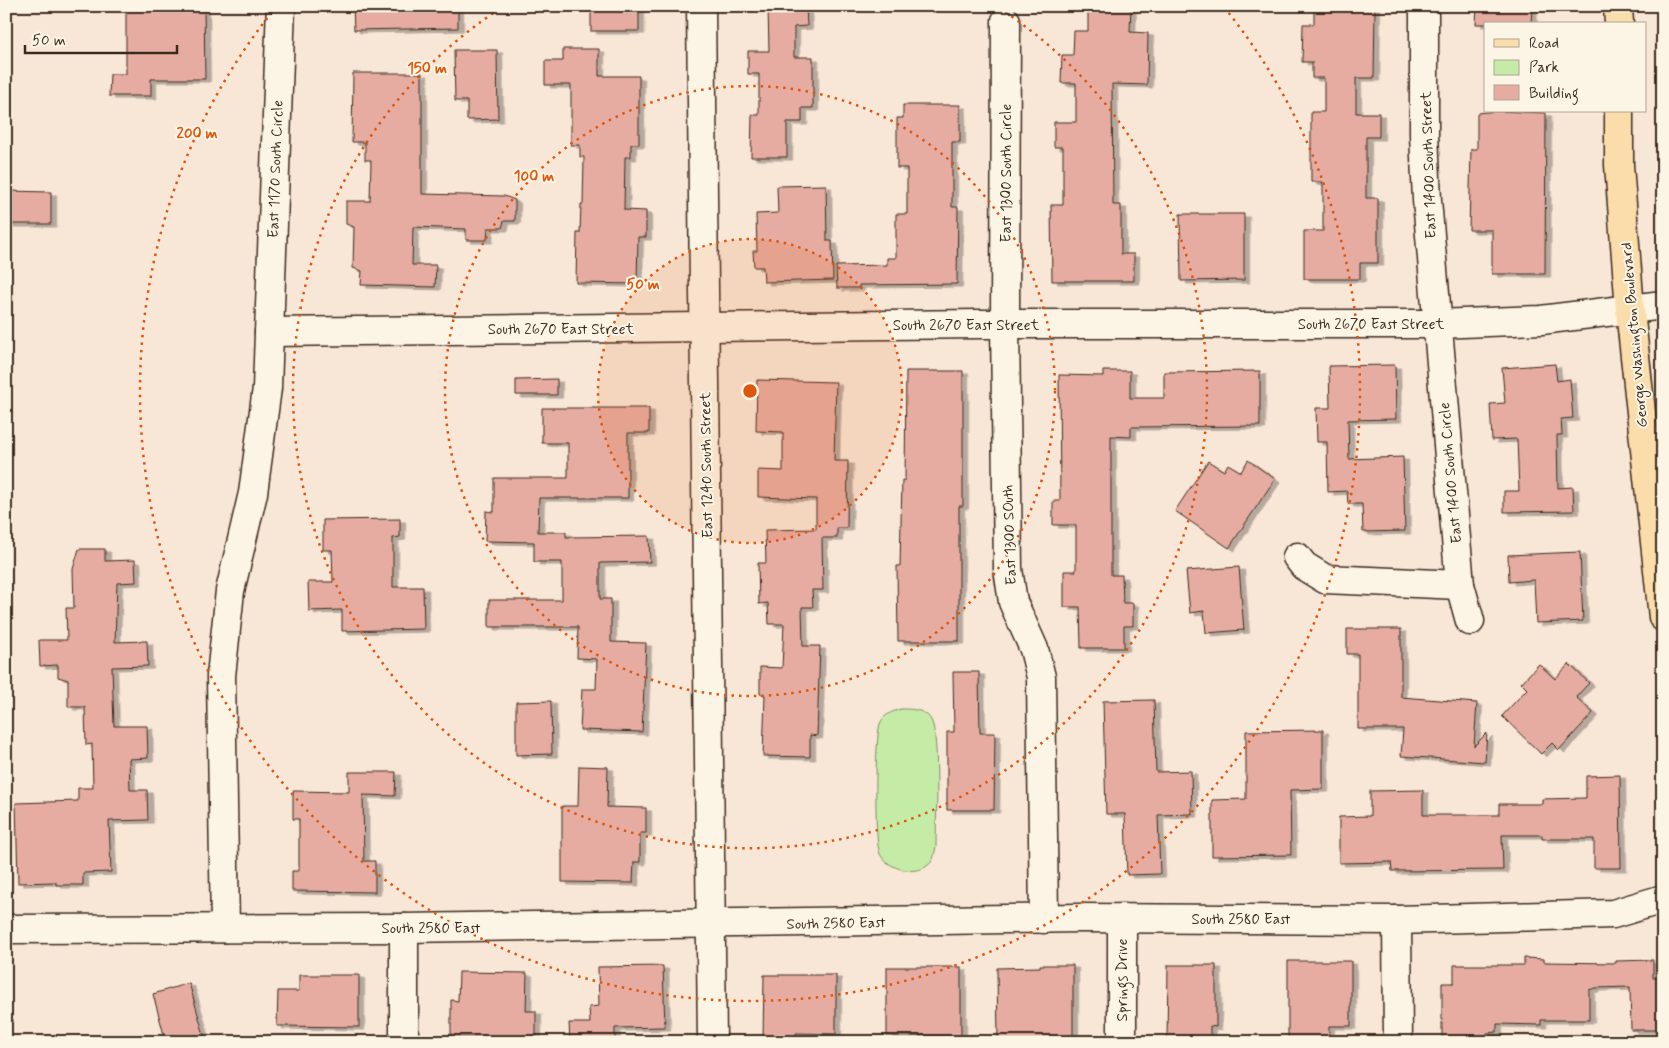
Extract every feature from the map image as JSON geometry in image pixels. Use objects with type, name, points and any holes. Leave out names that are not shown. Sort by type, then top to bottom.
[{"type":"main road","points":[[1618,6],[1618,22]]},
{"type":"main road","name":"George Washington Boulevard","points":[[1619,112],[1620,164],[1630,310],[1663,617]]},
{"type":"street","name":"East 1170 South Circle","points":[[225,928],[221,676],[230,591],[254,484],[267,388],[281,6]]},
{"type":"street","name":"East 1240 South Street","points":[[701,6],[712,1042]]},
{"type":"street","name":"East 1400 South Street","points":[[1424,6],[1425,144],[1438,324]]},
{"type":"street","name":"East 1300 South Circle","points":[[1005,324],[1006,21]]},
{"type":"street","name":"South 2670 East Street","points":[[269,332],[1005,324],[1438,324],[1541,320],[1663,305]]},
{"type":"street","name":"East 1300 SOuth","points":[[1005,324],[1008,569],[1013,602],[1034,649],[1041,676],[1044,919]]},
{"type":"street","name":"East 1400 South Circle","points":[[1438,324],[1460,586],[1470,621]]},
{"type":"street","points":[[1297,557],[1304,566],[1325,579],[1460,586]]},
{"type":"street","name":"South 2580 East","points":[[6,929],[404,928],[1122,918],[1397,920],[1613,914],[1663,899]]},
{"type":"street","name":"Springs Drive","points":[[1122,918],[1122,1042]]},
{"type":"street","points":[[1397,920],[1398,1042]]},
{"type":"street","points":[[404,928],[404,1042]]},
{"type":"green space","points":[[901,709],[918,710],[928,716],[934,729],[936,743],[936,846],[932,861],[927,866],[912,870],[897,868],[884,860],[878,846],[876,768],[878,733],[880,724],[886,716],[891,712]]},
{"type":"building","points":[[204,6],[205,79],[151,79],[151,96],[109,96],[110,74],[126,74],[126,7]]},
{"type":"building","points":[[353,6],[458,6],[458,28],[354,30]]},
{"type":"building","points":[[591,6],[639,6],[639,31],[591,31]]},
{"type":"building","points":[[768,6],[806,6],[807,26],[794,27],[794,57],[813,57],[813,108],[802,108],[802,122],[787,122],[787,157],[751,157],[752,115],[759,115],[759,74],[748,74],[748,51],[769,51]]},
{"type":"building","points":[[1088,6],[1131,6],[1130,32],[1148,33],[1147,85],[1112,84],[1113,205],[1121,205],[1121,254],[1134,254],[1134,281],[1052,281],[1051,205],[1063,205],[1063,147],[1054,147],[1054,122],[1076,122],[1076,83],[1061,83],[1062,55],[1073,55],[1074,31],[1088,31]]},
{"type":"building","points":[[1314,6],[1375,6],[1374,78],[1356,78],[1356,113],[1379,113],[1379,137],[1366,137],[1366,198],[1378,198],[1378,263],[1360,263],[1360,279],[1304,279],[1304,231],[1323,231],[1323,182],[1311,182],[1311,112],[1324,112],[1324,78],[1312,78],[1312,62],[1302,62],[1303,24],[1314,24]]},
{"type":"building","points":[[1477,6],[1532,6],[1531,22],[1484,22],[1484,24],[1476,24]]},
{"type":"building","points":[[563,49],[599,49],[599,76],[639,76],[639,144],[631,144],[631,157],[625,157],[624,210],[646,211],[646,237],[638,237],[637,284],[576,283],[577,233],[580,233],[581,204],[583,204],[584,157],[580,157],[580,145],[571,145],[571,85],[545,85],[545,61],[563,61]]},
{"type":"building","points":[[454,50],[497,50],[498,119],[467,120],[467,101],[455,101]]},
{"type":"building","points":[[353,73],[422,73],[422,194],[504,196],[515,200],[515,221],[504,221],[502,228],[488,228],[487,240],[466,240],[466,229],[413,227],[412,265],[436,265],[435,287],[361,285],[362,271],[353,268],[354,227],[346,224],[346,201],[370,201],[371,160],[365,160],[365,142],[352,142]]},
{"type":"building","points":[[903,105],[960,105],[960,142],[952,142],[952,207],[958,207],[957,284],[859,285],[859,288],[837,288],[836,266],[887,265],[887,258],[896,258],[896,214],[907,214],[907,168],[897,168],[897,118],[903,118]]},
{"type":"building","points":[[1477,113],[1546,113],[1545,274],[1492,274],[1492,230],[1469,230],[1471,149],[1477,149]]},
{"type":"building","points":[[826,185],[827,241],[832,241],[833,280],[764,282],[763,267],[754,267],[753,251],[757,251],[756,214],[778,213],[777,186]]},
{"type":"building","points":[[6,191],[51,192],[51,224],[6,224]]},
{"type":"building","points":[[1180,214],[1244,214],[1244,280],[1181,281]]},
{"type":"building","points":[[1555,364],[1557,381],[1570,379],[1573,418],[1561,419],[1562,435],[1557,435],[1558,488],[1573,487],[1574,511],[1504,512],[1504,491],[1519,491],[1517,439],[1492,440],[1490,404],[1505,403],[1502,368]]},
{"type":"building","points":[[1395,365],[1396,419],[1348,420],[1349,459],[1403,457],[1405,531],[1363,532],[1362,504],[1348,504],[1347,491],[1328,492],[1327,442],[1317,442],[1316,408],[1330,408],[1329,366]]},
{"type":"building","points":[[906,371],[963,371],[963,506],[959,506],[959,641],[898,641],[897,566],[900,566],[902,480],[905,480]]},
{"type":"building","points":[[1103,371],[1130,371],[1130,398],[1164,398],[1164,372],[1260,371],[1260,426],[1131,427],[1131,437],[1111,436],[1111,575],[1122,575],[1123,603],[1133,603],[1133,626],[1124,626],[1124,648],[1081,648],[1080,607],[1064,607],[1064,571],[1076,571],[1076,525],[1053,525],[1053,501],[1060,501],[1059,375],[1103,376]]},
{"type":"building","points":[[557,379],[557,395],[516,395],[516,380]]},
{"type":"building","points":[[757,380],[836,382],[834,461],[848,461],[847,528],[837,528],[837,538],[822,538],[823,590],[812,590],[813,607],[802,607],[803,646],[820,646],[817,736],[810,735],[810,757],[763,756],[765,695],[760,694],[760,667],[782,668],[784,624],[769,624],[768,603],[759,604],[758,563],[766,563],[765,530],[816,529],[816,499],[758,497],[758,470],[783,471],[783,432],[756,431]]},
{"type":"building","points":[[542,408],[649,408],[649,433],[628,433],[628,498],[539,498],[538,532],[566,532],[566,537],[649,536],[650,562],[600,563],[600,599],[611,599],[611,642],[646,643],[642,732],[580,730],[582,689],[596,689],[597,659],[577,658],[578,627],[489,627],[489,600],[562,600],[562,562],[534,562],[534,542],[485,541],[486,511],[494,512],[494,478],[568,478],[568,443],[542,443]]},
{"type":"building","points":[[1248,460],[1275,479],[1229,548],[1175,511],[1208,461],[1224,471],[1228,464],[1241,472]]},
{"type":"building","points":[[400,519],[400,537],[393,538],[393,587],[423,587],[424,629],[342,631],[342,610],[309,611],[308,582],[333,582],[332,550],[323,550],[323,520]]},
{"type":"building","points":[[79,549],[105,549],[105,561],[135,560],[136,582],[117,583],[115,642],[147,641],[148,666],[112,667],[114,726],[147,726],[148,758],[129,759],[130,790],[147,790],[148,820],[109,821],[111,872],[83,873],[83,885],[56,885],[56,882],[18,883],[16,803],[78,801],[78,788],[93,788],[92,744],[86,745],[85,707],[68,707],[68,680],[58,677],[58,665],[40,666],[39,640],[67,640],[66,608],[74,608],[73,569]]},
{"type":"building","points":[[1580,552],[1583,621],[1536,623],[1534,580],[1509,582],[1508,555]]},
{"type":"building","points":[[1239,567],[1244,630],[1206,633],[1204,611],[1190,613],[1186,571]]},
{"type":"building","points":[[1347,629],[1401,629],[1401,697],[1477,703],[1474,746],[1487,733],[1485,762],[1401,756],[1403,729],[1358,729],[1358,654],[1347,654]]},
{"type":"building","points":[[1539,664],[1555,679],[1569,664],[1589,683],[1576,697],[1593,713],[1559,750],[1552,743],[1541,754],[1502,716],[1527,689],[1521,683]]},
{"type":"building","points":[[953,672],[979,672],[980,733],[995,733],[994,810],[947,810],[947,732],[954,732]]},
{"type":"building","points":[[1154,700],[1156,772],[1191,771],[1192,814],[1158,815],[1160,874],[1127,875],[1125,814],[1106,814],[1103,701]]},
{"type":"building","points":[[551,701],[552,754],[516,755],[516,702]]},
{"type":"building","points":[[1323,730],[1323,789],[1290,790],[1291,855],[1212,856],[1212,800],[1246,799],[1246,731]]},
{"type":"building","points":[[579,766],[608,767],[607,807],[646,808],[646,833],[640,833],[640,862],[634,862],[633,883],[562,882],[562,806],[578,806]]},
{"type":"building","points":[[349,772],[396,772],[395,796],[363,795],[364,861],[375,861],[375,892],[292,891],[292,871],[299,871],[299,819],[293,819],[293,791],[349,792]]},
{"type":"building","points":[[1620,775],[1621,868],[1594,868],[1594,839],[1542,839],[1542,835],[1502,835],[1503,870],[1392,871],[1391,862],[1339,863],[1339,817],[1370,816],[1370,791],[1423,790],[1423,815],[1499,815],[1499,804],[1542,804],[1542,799],[1586,798],[1586,776]]},
{"type":"building","points":[[1524,958],[1544,959],[1544,962],[1616,963],[1616,961],[1653,960],[1653,978],[1663,978],[1663,1030],[1631,1030],[1630,987],[1596,988],[1589,990],[1589,1020],[1541,1020],[1541,1025],[1497,1024],[1497,1032],[1487,1033],[1487,1042],[1442,1042],[1442,983],[1454,983],[1454,965],[1524,965]]},
{"type":"building","points":[[1288,961],[1351,961],[1351,1026],[1329,1026],[1329,1042],[1288,1042]]},
{"type":"building","points":[[1040,965],[1073,965],[1073,1041],[998,1042],[997,968],[1040,967]]},
{"type":"building","points":[[1168,965],[1216,965],[1216,1027],[1210,1026],[1210,1042],[1167,1042]]},
{"type":"building","points":[[663,966],[665,1027],[615,1028],[615,1040],[570,1041],[569,1023],[590,1023],[589,1007],[599,1006],[598,967]]},
{"type":"building","points":[[887,967],[961,967],[961,1036],[887,1036]]},
{"type":"building","points":[[459,972],[527,973],[526,1011],[536,1011],[536,1038],[451,1037],[451,1000],[458,1001]]},
{"type":"building","points":[[299,975],[359,975],[359,1027],[277,1026],[278,991],[299,991]]},
{"type":"building","points":[[764,975],[836,975],[836,1034],[796,1033],[796,1042],[763,1042]]},
{"type":"building","points":[[189,983],[206,1042],[166,1042],[153,994]]}]
